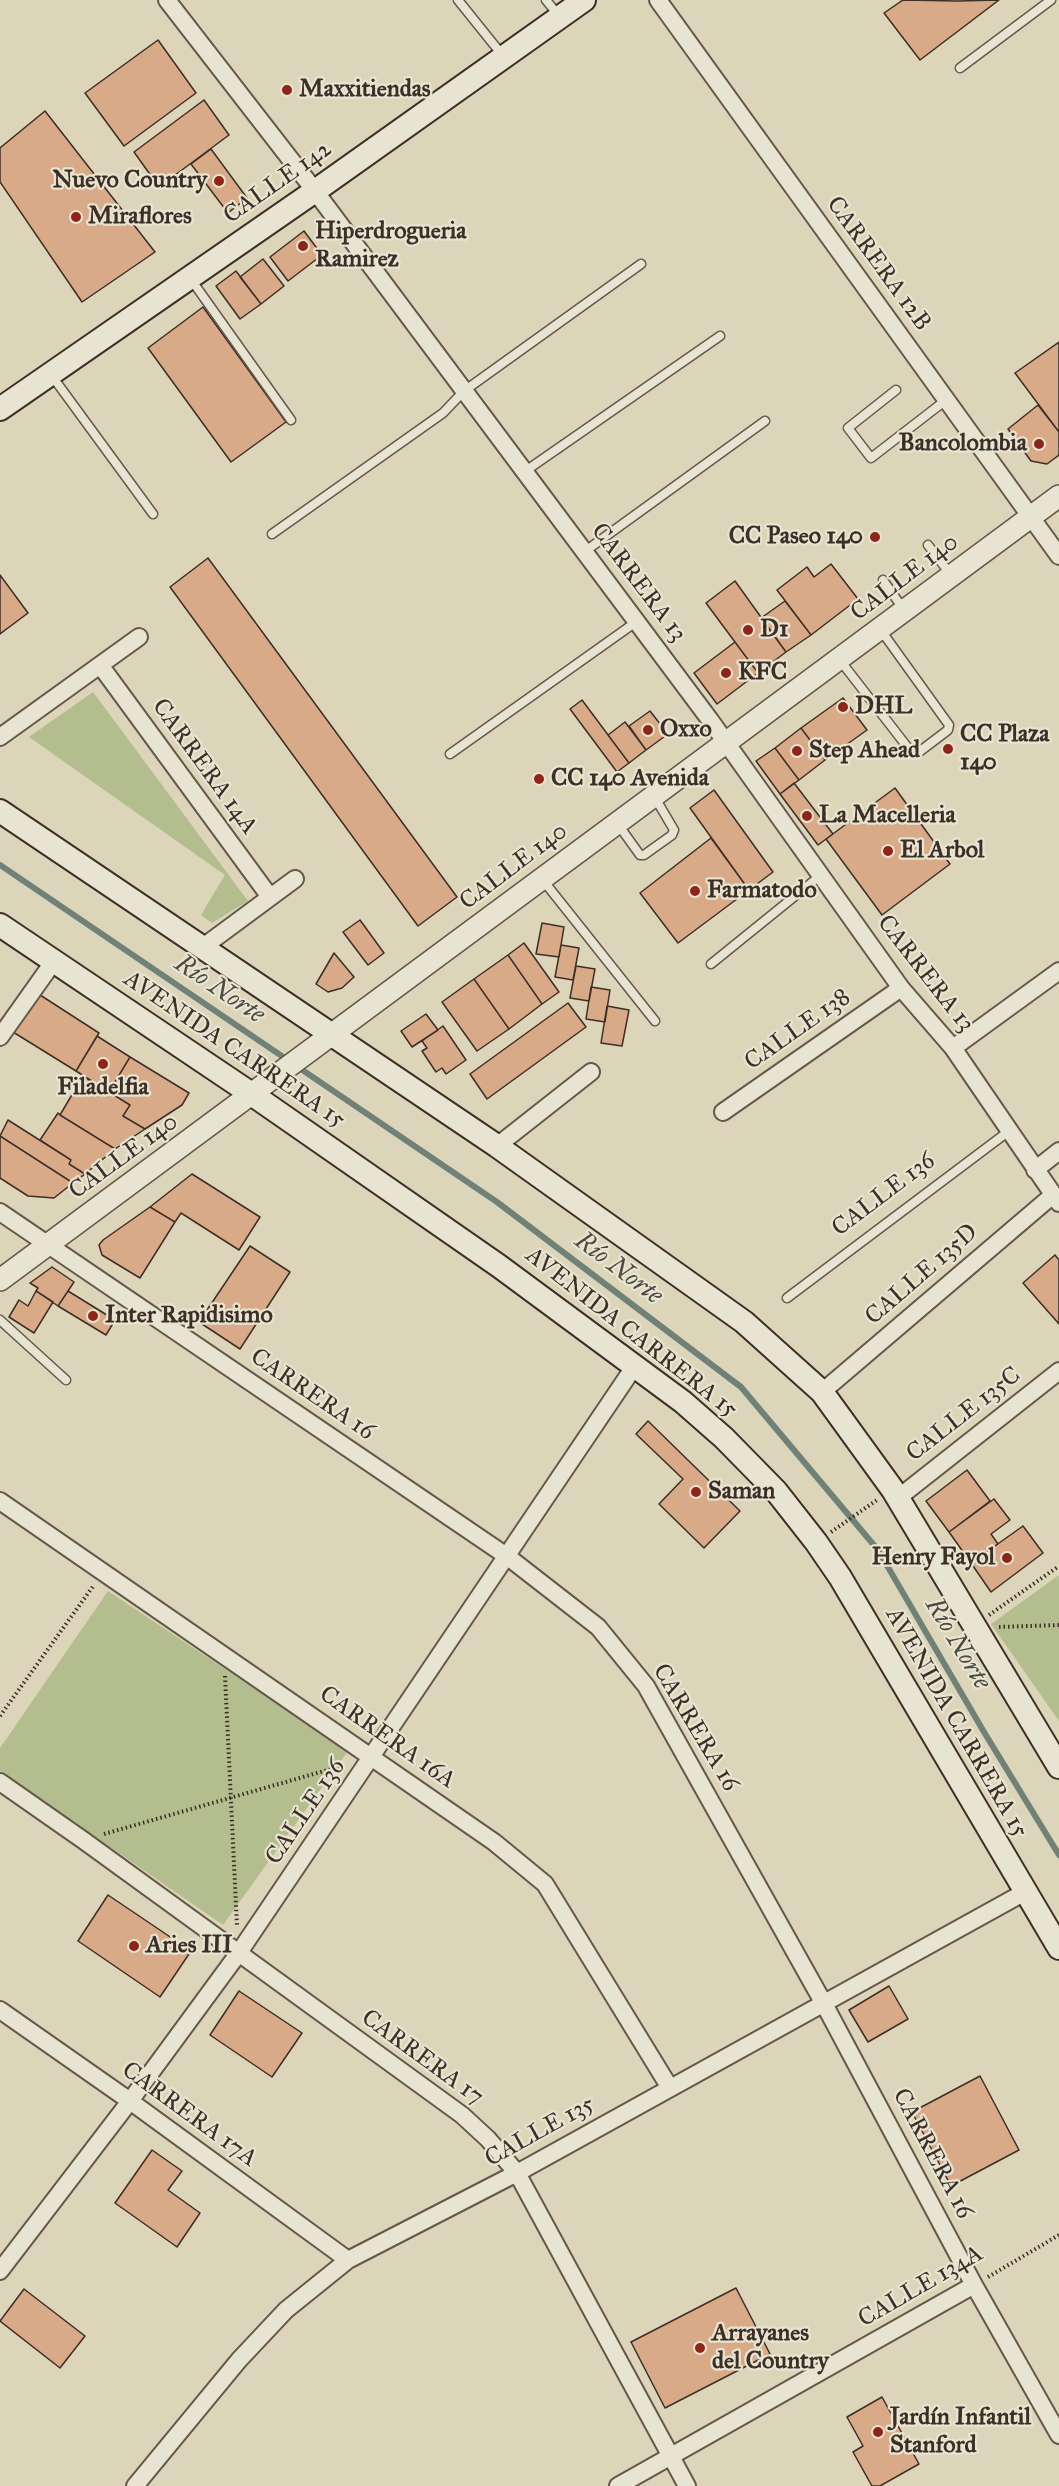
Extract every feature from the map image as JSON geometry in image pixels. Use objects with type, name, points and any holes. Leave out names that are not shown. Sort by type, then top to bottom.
[{"type":"main road","name":"CALLE 142","points":[[0,409],[504,58],[553,8],[584,0]]},
{"type":"main road","points":[[0,811],[203,947],[327,1037],[497,1146],[744,1322],[822,1392],[887,1499],[978,1631],[1059,1767]]},
{"type":"main road","name":"AVENIDA CARRERA 15","points":[[0,925],[258,1090],[683,1402],[724,1438],[776,1491],[840,1577],[1059,1948]]},
{"type":"street","name":"CARRERA 13","points":[[167,0],[315,191],[726,742],[901,988],[953,1048],[1056,1199]]},
{"type":"street","name":"CARRERA 12B","points":[[658,0],[1059,556]]},
{"type":"street","name":"CALLE 140","points":[[0,1280],[1059,496]]},
{"type":"street","points":[[0,737],[139,637]]},
{"type":"street","name":"CARRERA 14A","points":[[100,665],[270,897]]},
{"type":"street","points":[[203,947],[295,879]]},
{"type":"street","points":[[0,1037],[54,961]]},
{"type":"street","points":[[953,1048],[1059,971]]},
{"type":"street","name":"CALLE 138","points":[[723,1112],[901,988]]},
{"type":"street","points":[[497,1146],[591,1072]]},
{"type":"street","points":[[1035,1170],[1059,1151]]},
{"type":"street","name":"CALLE 135D","points":[[822,1392],[1056,1199]]},
{"type":"street","name":"CARRERA 16","points":[[0,1212],[508,1557],[598,1627],[646,1686],[823,2002],[974,2285],[1059,2435]]},
{"type":"street","name":"CALLE 136","points":[[0,2271],[130,2101],[238,1954],[508,1557],[634,1367]]},
{"type":"street","name":"CALLE 135C","points":[[887,1499],[1059,1371]]},
{"type":"street","name":"CARRERA 16A","points":[[0,1501],[494,1842],[545,1884],[670,2088]]},
{"type":"street","name":"CARRERA 17","points":[[0,1782],[462,2115],[488,2139],[517,2173],[687,2486]]},
{"type":"street","name":"CALLE 135","points":[[135,2486],[239,2360],[286,2310],[348,2260],[517,2173],[1024,1892]]},
{"type":"street","name":"CARRERA 17A","points":[[0,2010],[130,2101],[348,2260]]},
{"type":"street","name":"CALLE 134A","points":[[618,2486],[974,2285]]},
{"type":"lane","points":[[458,0],[504,58]]},
{"type":"lane","points":[[960,68],[1051,0]]},
{"type":"lane","points":[[272,534],[444,413],[464,391],[640,264]]},
{"type":"lane","points":[[189,277],[291,420]]},
{"type":"lane","points":[[524,472],[720,336]]},
{"type":"lane","points":[[50,373],[153,514]]},
{"type":"lane","points":[[896,390],[848,428],[871,458],[946,400]]},
{"type":"lane","points":[[584,552],[765,421]]},
{"type":"lane","points":[[928,545],[951,575]]},
{"type":"lane","points":[[884,580],[904,610]]},
{"type":"lane","points":[[450,754],[636,622]]},
{"type":"lane","points":[[838,659],[912,753],[919,752],[948,730],[949,725],[880,628]]},
{"type":"lane","points":[[617,823],[640,855],[644,855],[672,835],[674,830],[654,796]]},
{"type":"lane","points":[[711,964],[821,874]]},
{"type":"lane","points":[[541,879],[655,1021]]},
{"type":"lane","name":"CALLE 136","points":[[787,1298],[1009,1131]]},
{"type":"lane","points":[[0,1320],[66,1380]]},
{"type":"path","points":[[834,1530],[887,1499]]},
{"type":"path","points":[[978,1631],[982,1620],[1059,1566]]},
{"type":"path","points":[[0,1716],[103,1572]]},
{"type":"path","points":[[978,1631],[986,1628],[1059,1625]]},
{"type":"path","points":[[224,1654],[238,1954]]},
{"type":"path","points":[[83,1840],[372,1757]]},
{"type":"path","name":"CALLE 134A","points":[[974,2285],[1059,2235]]},
{"type":"green space","points":[[93,692],[248,901],[212,923],[201,915],[225,875],[29,737]]},
{"type":"green space","points":[[1059,1575],[1059,1721],[991,1624]]},
{"type":"green space","points":[[108,1591],[348,1751],[223,1925],[0,1771],[0,1748]]},
{"type":"building","points":[[903,0],[999,0],[920,60],[884,13]]},
{"type":"building","points":[[158,40],[196,93],[124,146],[85,93]]},
{"type":"building","points":[[204,100],[229,135],[159,187],[134,152]]},
{"type":"building","name":"Miraflores","points":[[45,111],[155,252],[82,302],[0,182],[0,148]]},
{"type":"building","name":"Nuevo Country","points":[[211,149],[247,198],[228,213],[191,164]]},
{"type":"building","points":[[304,231],[322,255],[288,281],[270,257]]},
{"type":"building","points":[[263,259],[284,286],[261,304],[240,277]]},
{"type":"building","points":[[236,271],[261,304],[240,319],[216,286]]},
{"type":"building","points":[[203,307],[286,422],[231,462],[148,348]]},
{"type":"building","points":[[1059,342],[1059,432],[1015,373]]},
{"type":"building","name":"Bancolombia","points":[[1038,405],[1059,432],[1059,455],[1047,464],[1031,461],[1008,429]]},
{"type":"building","points":[[208,558],[457,897],[418,926],[170,587]]},
{"type":"building","points":[[831,564],[858,599],[811,635],[777,590],[807,567],[814,577]]},
{"type":"building","points":[[0,575],[28,613],[0,634]]},
{"type":"building","name":"D1","points":[[735,581],[786,652],[758,673],[706,603]]},
{"type":"building","points":[[785,601],[811,635],[786,652],[761,618]]},
{"type":"building","name":"KFC","points":[[735,642],[758,673],[717,704],[694,673]]},
{"type":"building","points":[[843,698],[867,730],[825,760],[801,728]]},
{"type":"building","points":[[582,700],[629,763],[617,772],[570,709]]},
{"type":"building","name":"Oxxo","points":[[650,711],[668,734],[646,750],[629,726]]},
{"type":"building","points":[[625,722],[646,750],[629,763],[608,735]]},
{"type":"building","points":[[801,728],[825,760],[799,780],[775,748]]},
{"type":"building","points":[[775,748],[799,780],[780,794],[756,761]]},
{"type":"building","points":[[794,783],[833,834],[818,845],[780,794]]},
{"type":"building","name":"El Arbol","points":[[895,788],[950,864],[882,915],[826,839]]},
{"type":"building","points":[[714,790],[773,872],[749,890],[690,808]]},
{"type":"building","name":"Farmatodo","points":[[711,838],[749,890],[678,943],[640,893]]},
{"type":"building","points":[[360,920],[384,953],[368,965],[343,932]]},
{"type":"building","points":[[542,923],[564,927],[559,957],[536,954]]},
{"type":"building","points":[[524,943],[559,992],[542,1004],[508,955]]},
{"type":"building","points":[[561,945],[579,948],[573,980],[555,977]]},
{"type":"building","points":[[334,953],[354,977],[342,988],[328,992],[316,984]]},
{"type":"building","points":[[508,955],[542,1004],[509,1029],[474,979]]},
{"type":"building","points":[[576,966],[595,969],[589,1001],[570,998]]},
{"type":"building","points":[[474,979],[509,1029],[477,1051],[442,1002]]},
{"type":"building","points":[[591,987],[610,990],[605,1022],[586,1019]]},
{"type":"building","points":[[37,993],[99,1033],[76,1071],[13,1032]]},
{"type":"building","points":[[568,1003],[586,1027],[487,1099],[470,1074]]},
{"type":"building","points":[[607,1006],[629,1010],[622,1046],[601,1043]]},
{"type":"building","points":[[426,1014],[438,1030],[412,1047],[401,1031]]},
{"type":"building","points":[[443,1026],[466,1060],[446,1074],[442,1068],[436,1072],[422,1051],[427,1048],[422,1041]]},
{"type":"building","name":"Filadelfia","points":[[97,1036],[130,1057],[109,1092],[76,1071]]},
{"type":"building","points":[[130,1057],[189,1093],[182,1105],[145,1129],[123,1116],[130,1105],[109,1092]]},
{"type":"building","points":[[83,1076],[130,1105],[123,1116],[145,1129],[115,1149],[60,1115]]},
{"type":"building","points":[[58,1113],[115,1149],[85,1174],[69,1164],[71,1160],[40,1140]]},
{"type":"building","points":[[8,1120],[71,1160],[69,1164],[85,1174],[73,1183],[0,1136]]},
{"type":"building","points":[[0,1136],[73,1183],[54,1198],[28,1196],[0,1178]]},
{"type":"building","points":[[192,1174],[260,1217],[239,1250],[181,1213],[175,1222],[150,1207]]},
{"type":"building","points":[[150,1207],[175,1222],[140,1278],[102,1255],[99,1245]]},
{"type":"building","points":[[250,1246],[290,1272],[240,1349],[199,1322]]},
{"type":"building","points":[[1055,1255],[1059,1260],[1059,1324],[1023,1283]]},
{"type":"building","points":[[52,1267],[74,1282],[58,1306],[36,1291],[38,1288],[30,1283]]},
{"type":"building","points":[[36,1291],[53,1302],[34,1333],[9,1317],[19,1300],[28,1306]]},
{"type":"building","points":[[68,1291],[115,1320],[106,1335],[58,1306]]},
{"type":"building","name":"Saman","points":[[648,1421],[740,1511],[704,1548],[659,1504],[683,1479],[636,1434]]},
{"type":"building","points":[[967,1470],[990,1501],[949,1532],[926,1501]]},
{"type":"building","points":[[994,1499],[1010,1520],[991,1534],[998,1544],[971,1563],[949,1532]]},
{"type":"building","name":"Henry Fayol","points":[[1023,1526],[1043,1553],[991,1592],[971,1563]]},
{"type":"building","name":"Aries III","points":[[108,1895],[191,1951],[160,1997],[78,1941]]},
{"type":"building","points":[[889,1986],[908,2019],[868,2042],[849,2010]]},
{"type":"building","points":[[239,1991],[302,2033],[272,2077],[210,2035]]},
{"type":"building","points":[[980,2076],[1019,2150],[951,2186],[912,2112]]},
{"type":"building","points":[[152,2150],[182,2171],[168,2190],[200,2213],[177,2247],[115,2203]]},
{"type":"building","name":"Arrayanes del Country","points":[[736,2288],[770,2354],[665,2408],[631,2342]]},
{"type":"building","points":[[24,2289],[85,2336],[60,2368],[0,2321]]},
{"type":"building","name":"Jardín Infantil Stanford","points":[[882,2397],[919,2464],[880,2486],[872,2486],[853,2452],[863,2446],[847,2417]]},
{"type":"waterway","name":"Río Norte","points":[[0,865],[497,1202],[741,1387],[878,1550],[1059,1855]]},
{"type":"place","name":"Maxxitiendas","points":[[287,90]]},
{"type":"place","name":"Nuevo Country","points":[[219,181]]},
{"type":"place","name":"Miraflores","points":[[76,217]]},
{"type":"place","name":"Hiperdrogueria Ramirez","points":[[303,246]]},
{"type":"place","name":"Bancolombia","points":[[1039,444]]},
{"type":"place","name":"CC Paseo 140","points":[[875,537]]},
{"type":"place","name":"D1","points":[[748,630]]},
{"type":"place","name":"KFC","points":[[726,673]]},
{"type":"place","name":"DHL","points":[[843,707]]},
{"type":"place","name":"Oxxo","points":[[648,730]]},
{"type":"place","name":"CC Plaza 140","points":[[948,749]]},
{"type":"place","name":"Step Ahead","points":[[797,751]]},
{"type":"place","name":"CC 140 Avenida","points":[[539,779]]},
{"type":"place","name":"La Macelleria","points":[[807,816]]},
{"type":"place","name":"El Arbol","points":[[888,851]]},
{"type":"place","name":"Farmatodo","points":[[695,891]]},
{"type":"place","name":"Filadelfia","points":[[103,1064]]},
{"type":"place","name":"Inter Rapidisimo","points":[[93,1316]]},
{"type":"place","name":"Saman","points":[[696,1492]]},
{"type":"place","name":"Henry Fayol","points":[[1007,1558]]},
{"type":"place","name":"Aries III","points":[[134,1946]]},
{"type":"place","name":"Arrayanes del Country","points":[[700,2348]]},
{"type":"place","name":"Jardín Infantil Stanford","points":[[878,2432]]}]
